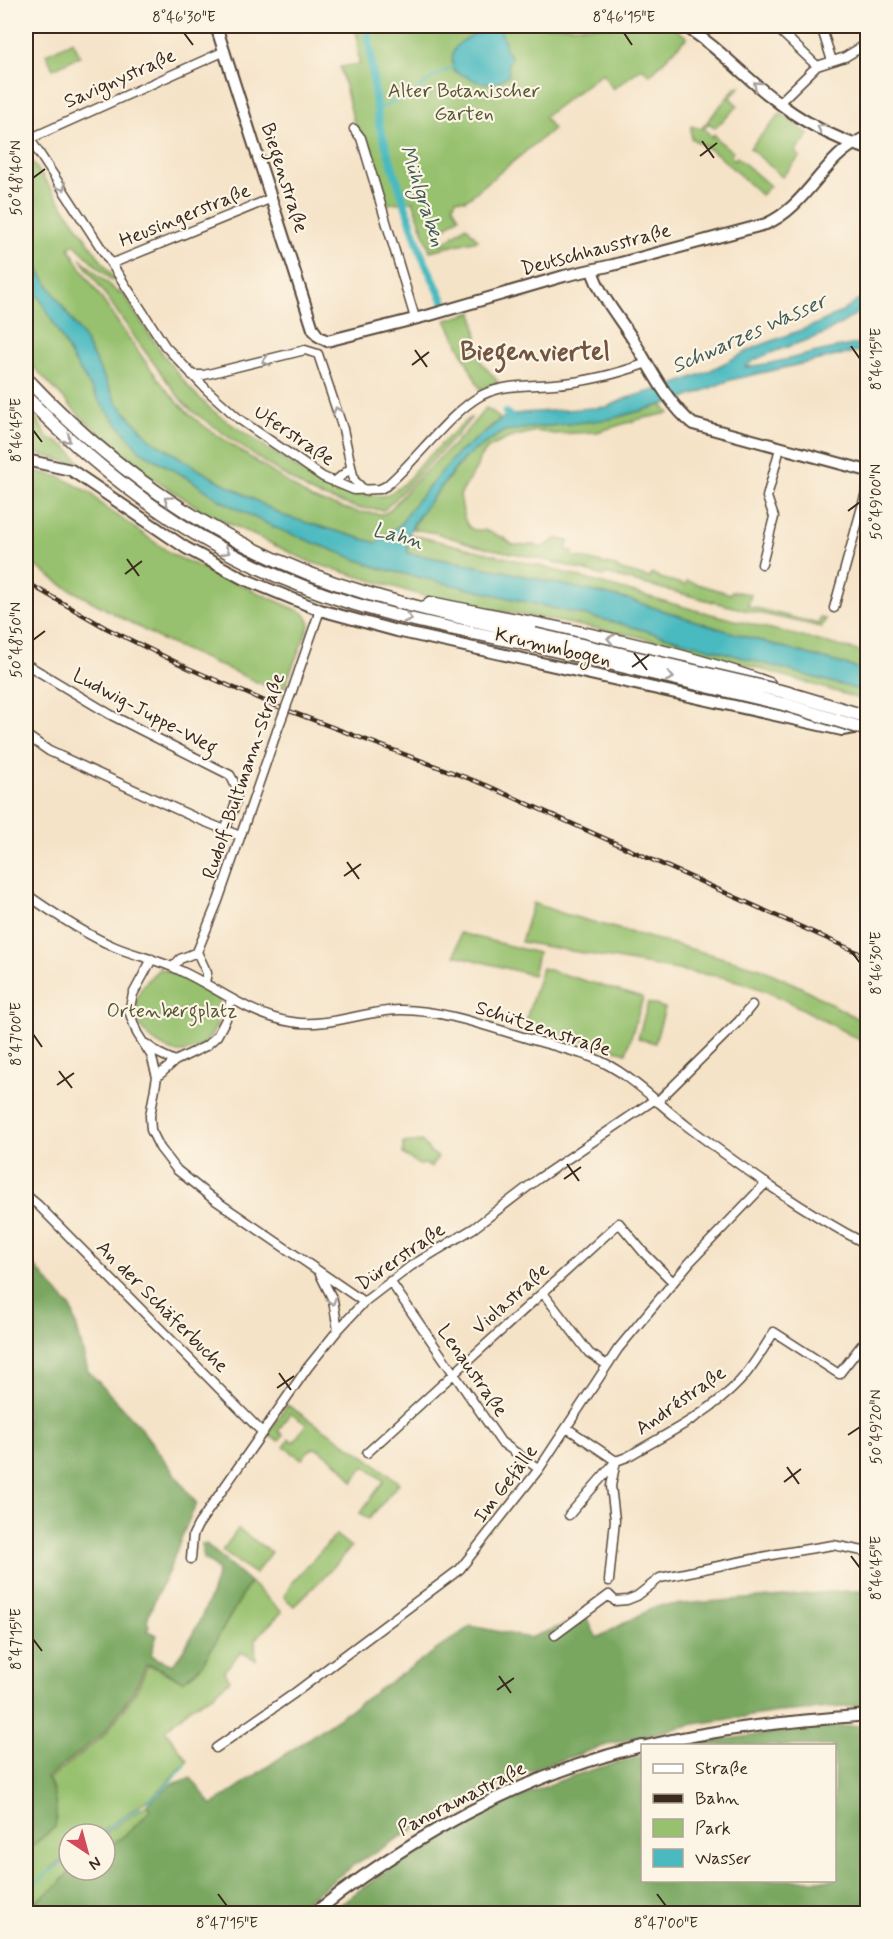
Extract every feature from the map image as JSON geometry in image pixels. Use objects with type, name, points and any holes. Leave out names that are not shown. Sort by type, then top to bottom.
[{"type":"highway","points":[[26,378],[78,430],[166,500],[253,550],[283,564],[335,583],[414,607],[785,692],[866,721]]},
{"type":"highway","points":[[26,397],[81,451],[154,508],[199,537],[302,586],[361,605],[440,626],[628,642],[680,655],[769,684],[866,721]]},
{"type":"main road","name":"Biegenstraße","points":[[216,26],[313,329],[321,339]]},
{"type":"main road","points":[[684,26],[729,59],[779,103],[813,124],[867,149]]},
{"type":"main road","name":"Deutschhausstraße","points":[[321,339],[336,339],[773,221],[791,207],[837,156],[867,136]]},
{"type":"main road","points":[[592,270],[601,292],[657,379],[675,405],[693,424],[867,471]]},
{"type":"main road","name":"Krummbogen","points":[[26,460],[71,470],[186,548],[244,579],[320,610],[397,631],[815,724],[866,721]]},
{"type":"main road","name":"Panoramastraße","points":[[652,1744],[743,1726],[867,1715]]},
{"type":"main road","name":"Panoramastraße","points":[[313,1914],[394,1854],[465,1813],[536,1780],[641,1747]]},
{"type":"street","points":[[775,26],[817,66]]},
{"type":"street","points":[[821,26],[832,61]]},
{"type":"street","points":[[779,103],[817,66],[845,57],[867,43]]},
{"type":"street","name":"Savignystraße","points":[[27,136],[225,51]]},
{"type":"street","points":[[354,129],[362,138],[415,318]]},
{"type":"street","name":"Uferstraße","points":[[27,136],[165,346],[192,375],[239,419],[323,477],[354,490],[365,490]]},
{"type":"street","name":"Heusingerstraße","points":[[111,264],[272,198]]},
{"type":"street","points":[[192,375],[214,373],[304,350],[316,352],[322,360],[336,406],[354,480],[365,490],[380,489],[386,486],[456,415],[483,395],[512,387],[598,378],[647,363]]},
{"type":"street","points":[[207,390],[208,379],[214,373]]},
{"type":"street","points":[[762,564],[774,517],[767,497],[780,448]]},
{"type":"street","points":[[334,482],[351,468]]},
{"type":"street","points":[[834,608],[867,485]]},
{"type":"street","name":"Rudolf-Bultmann-Straße","points":[[197,952],[218,901],[320,610]]},
{"type":"street","name":"Ludwig-Juppe-Weg","points":[[26,663],[111,715],[230,776],[237,787],[238,796],[225,830]]},
{"type":"street","points":[[26,735],[49,751],[240,836]]},
{"type":"street","points":[[26,894],[112,946],[173,967],[205,982],[231,999],[226,1019],[217,1036],[206,1046],[175,1061],[157,1077]]},
{"type":"street","points":[[173,967],[180,959],[197,952],[207,973],[205,982]]},
{"type":"street","points":[[152,960],[133,994],[129,1011],[134,1026],[151,1055],[157,1077],[150,1116],[153,1136],[177,1170],[212,1198],[364,1302]]},
{"type":"street","name":"Schützenstraße","points":[[231,999],[268,1016],[304,1024],[397,1010],[447,1016],[590,1057],[617,1070],[722,1152],[766,1183],[825,1222],[867,1245]]},
{"type":"street","name":"Dürerstraße","points":[[191,1558],[193,1535],[198,1525],[308,1367],[364,1302],[390,1281],[474,1228],[538,1179],[655,1101],[739,1021],[752,1005]]},
{"type":"street","points":[[143,1042],[158,1053],[175,1061]]},
{"type":"street","name":"Im Gefälle","points":[[216,1748],[292,1695],[460,1569],[539,1469],[607,1365],[673,1282],[766,1183]]},
{"type":"street","name":"An der Schäferbuche","points":[[26,1195],[263,1433]]},
{"type":"street","name":"Violastraße","points":[[367,1453],[619,1223],[644,1253],[673,1282]]},
{"type":"street","points":[[320,1274],[333,1300],[338,1330]]},
{"type":"street","name":"Lenaustraße","points":[[390,1281],[501,1442],[539,1469]]},
{"type":"street","points":[[543,1293],[589,1353],[607,1365]]},
{"type":"street","name":"Andréstraße","points":[[568,1515],[616,1461],[627,1457],[723,1396],[739,1382],[774,1332],[839,1374],[867,1337]]},
{"type":"street","points":[[567,1428],[616,1461],[611,1486],[615,1520],[609,1581]]},
{"type":"street","points":[[555,1635],[609,1595],[615,1600],[627,1600],[637,1596],[660,1578],[833,1545],[867,1552]]},
{"type":"green space","name":"Alter Botanischer Garten","points":[[356,26],[671,26],[687,37],[650,75],[642,68],[613,89],[602,73],[544,117],[553,129],[470,197],[465,200],[456,199],[453,206],[459,217],[436,235],[443,244],[466,226],[478,240],[430,251],[413,201],[387,204],[369,143],[355,126],[340,67],[359,64]]},
{"type":"green space","points":[[73,41],[80,56],[53,69],[46,54]]},
{"type":"green space","points":[[741,86],[730,98],[738,106],[715,128],[709,123],[704,129],[712,137],[714,134],[733,152],[730,155],[734,160],[737,157],[770,186],[761,195],[717,154],[691,138],[691,126],[701,129],[736,87]]},
{"type":"green space","points":[[781,113],[809,135],[795,151],[800,156],[782,177],[750,148]]},
{"type":"green space","points":[[26,153],[115,280],[112,281],[74,244],[69,248],[165,388],[195,419],[312,499],[358,512],[382,514],[388,512],[464,434],[486,408],[500,419],[457,454],[411,508],[401,524],[377,543],[284,516],[201,471],[150,439],[117,403],[83,337],[26,252]]},
{"type":"green space","points":[[80,258],[117,292],[123,293],[163,354],[198,397],[233,426],[324,484],[350,492],[384,496],[405,482],[463,423],[472,417],[384,510],[358,508],[314,494],[262,461],[192,411],[181,400]]},
{"type":"green space","points":[[26,279],[41,300],[74,361],[102,405],[140,451],[191,480],[220,500],[274,527],[379,568],[618,623],[867,692],[867,701],[744,664],[636,636],[431,598],[310,562],[203,511],[147,474],[81,417],[26,359]]},
{"type":"green space","points":[[473,312],[481,362],[498,382],[480,389],[446,320]]},
{"type":"green space","points":[[662,405],[669,413],[597,432],[554,434],[536,431],[509,438],[488,448],[479,459],[476,469],[460,495],[464,518],[468,526],[474,530],[484,530],[504,538],[513,545],[534,545],[541,548],[557,539],[568,541],[566,550],[573,551],[572,556],[615,566],[618,569],[650,578],[652,573],[660,578],[686,585],[687,581],[731,594],[732,591],[751,594],[748,606],[818,624],[820,618],[826,619],[821,627],[412,529],[423,510],[463,460],[504,431],[610,419]]},
{"type":"green space","points":[[26,406],[35,416],[47,437],[67,447],[92,477],[73,463],[26,451]]},
{"type":"green space","points":[[26,469],[60,477],[91,493],[102,505],[173,555],[304,613],[310,623],[282,693],[160,639],[64,586],[26,559]]},
{"type":"green space","points":[[409,534],[544,567],[695,610],[867,653],[867,671],[733,633],[630,600],[502,571],[408,553],[407,537]]},
{"type":"green space","points":[[533,903],[564,914],[760,968],[803,988],[867,1024],[867,1044],[807,1011],[744,983],[722,977],[521,942]]},
{"type":"green space","points":[[460,933],[538,953],[533,975],[455,955]]},
{"type":"green space","points":[[542,968],[643,998],[626,1053],[525,1023]]},
{"type":"green space","name":"Ortenbergplatz","points":[[159,969],[173,972],[218,996],[219,1017],[211,1035],[204,1043],[186,1052],[171,1051],[155,1042],[144,1031],[137,1017],[139,993]]},
{"type":"green space","points":[[648,1003],[665,1008],[655,1043],[638,1038]]},
{"type":"green space","points":[[422,1141],[430,1152],[438,1157],[431,1167],[425,1164],[419,1165],[403,1154],[403,1143]]},
{"type":"green space","points":[[26,1256],[72,1309],[88,1371],[137,1423],[197,1504],[149,1614],[147,1631],[157,1635],[151,1654],[173,1665],[194,1632],[206,1607],[218,1571],[211,1563],[203,1559],[201,1544],[206,1544],[250,1582],[202,1665],[183,1681],[153,1665],[146,1665],[134,1691],[103,1734],[47,1778],[55,1801],[55,1827],[26,1851]]},
{"type":"green space","points":[[287,1405],[369,1459],[399,1483],[369,1519],[360,1513],[384,1481],[364,1466],[353,1482],[342,1467],[320,1450],[314,1448],[308,1451],[302,1459],[284,1447],[289,1439],[294,1442],[306,1424],[290,1413],[278,1431],[283,1435],[279,1441],[268,1435]]},
{"type":"green space","points":[[238,1529],[271,1552],[255,1574],[222,1551]]},
{"type":"green space","points":[[336,1535],[351,1547],[294,1606],[284,1597],[292,1582]]},
{"type":"green space","points":[[250,1582],[282,1612],[255,1639],[256,1660],[241,1652],[224,1671],[230,1680],[211,1696],[194,1705],[165,1730],[188,1761],[156,1794],[115,1822],[57,1822],[57,1863],[52,1867],[52,1870],[57,1866],[57,1882],[60,1882],[26,1908],[26,1851],[55,1827],[54,1797],[48,1780],[104,1736],[136,1692],[148,1665],[183,1681],[202,1665]]},
{"type":"green space","points":[[867,1591],[867,1705],[779,1712],[694,1724],[613,1743],[531,1770],[426,1822],[355,1864],[290,1913],[26,1914],[26,1908],[60,1882],[117,1882],[117,1841],[151,1810],[148,1804],[171,1784],[191,1778],[212,1805],[471,1626],[530,1638],[586,1617],[597,1638],[656,1606]]},
{"type":"green space","points":[[867,1725],[867,1913],[329,1913],[387,1871],[485,1814],[552,1784],[641,1756],[641,1882],[836,1882],[836,1744],[690,1744],[796,1730]]},
{"type":"green space","points":[[148,1804],[151,1810],[117,1841],[117,1825]]},
{"type":"water","points":[[490,26],[499,26],[505,50],[511,56],[508,64],[509,75],[494,84],[478,82],[454,71],[452,60],[456,46]]},
{"type":"water","name":"Lahn","points":[[26,252],[83,337],[117,403],[150,439],[201,471],[284,516],[376,543],[401,524],[411,508],[457,454],[503,418],[522,413],[607,407],[627,398],[673,385],[707,372],[756,347],[817,324],[841,312],[867,294],[867,306],[840,325],[823,334],[759,358],[745,367],[867,343],[867,351],[730,380],[683,399],[610,419],[504,431],[463,459],[415,521],[407,537],[408,553],[502,571],[630,600],[733,633],[867,671],[867,692],[618,623],[379,568],[273,527],[220,500],[191,480],[140,451],[102,405],[74,361],[41,300],[26,279]]},
{"type":"waterway","name":"Mühlgraben","points":[[368,26],[380,128],[422,256],[444,302]]},
{"type":"waterway","points":[[377,110],[416,91],[433,77],[453,67]]},
{"type":"waterway","name":"Mühlgraben","points":[[506,413],[513,419]]},
{"type":"waterway","points":[[147,1802],[157,1795],[186,1765]]},
{"type":"waterway","points":[[117,1823],[140,1807]]},
{"type":"waterway","points":[[26,1891],[57,1866]]},
{"type":"railway","points":[[26,582],[106,628],[188,668],[276,706],[486,785],[868,957]]},
{"type":"district","name":"Biegenviertel","points":[[535,353]]},
{"type":"water label","name":"Schwarzes Wasser","points":[[749,334]]}]
